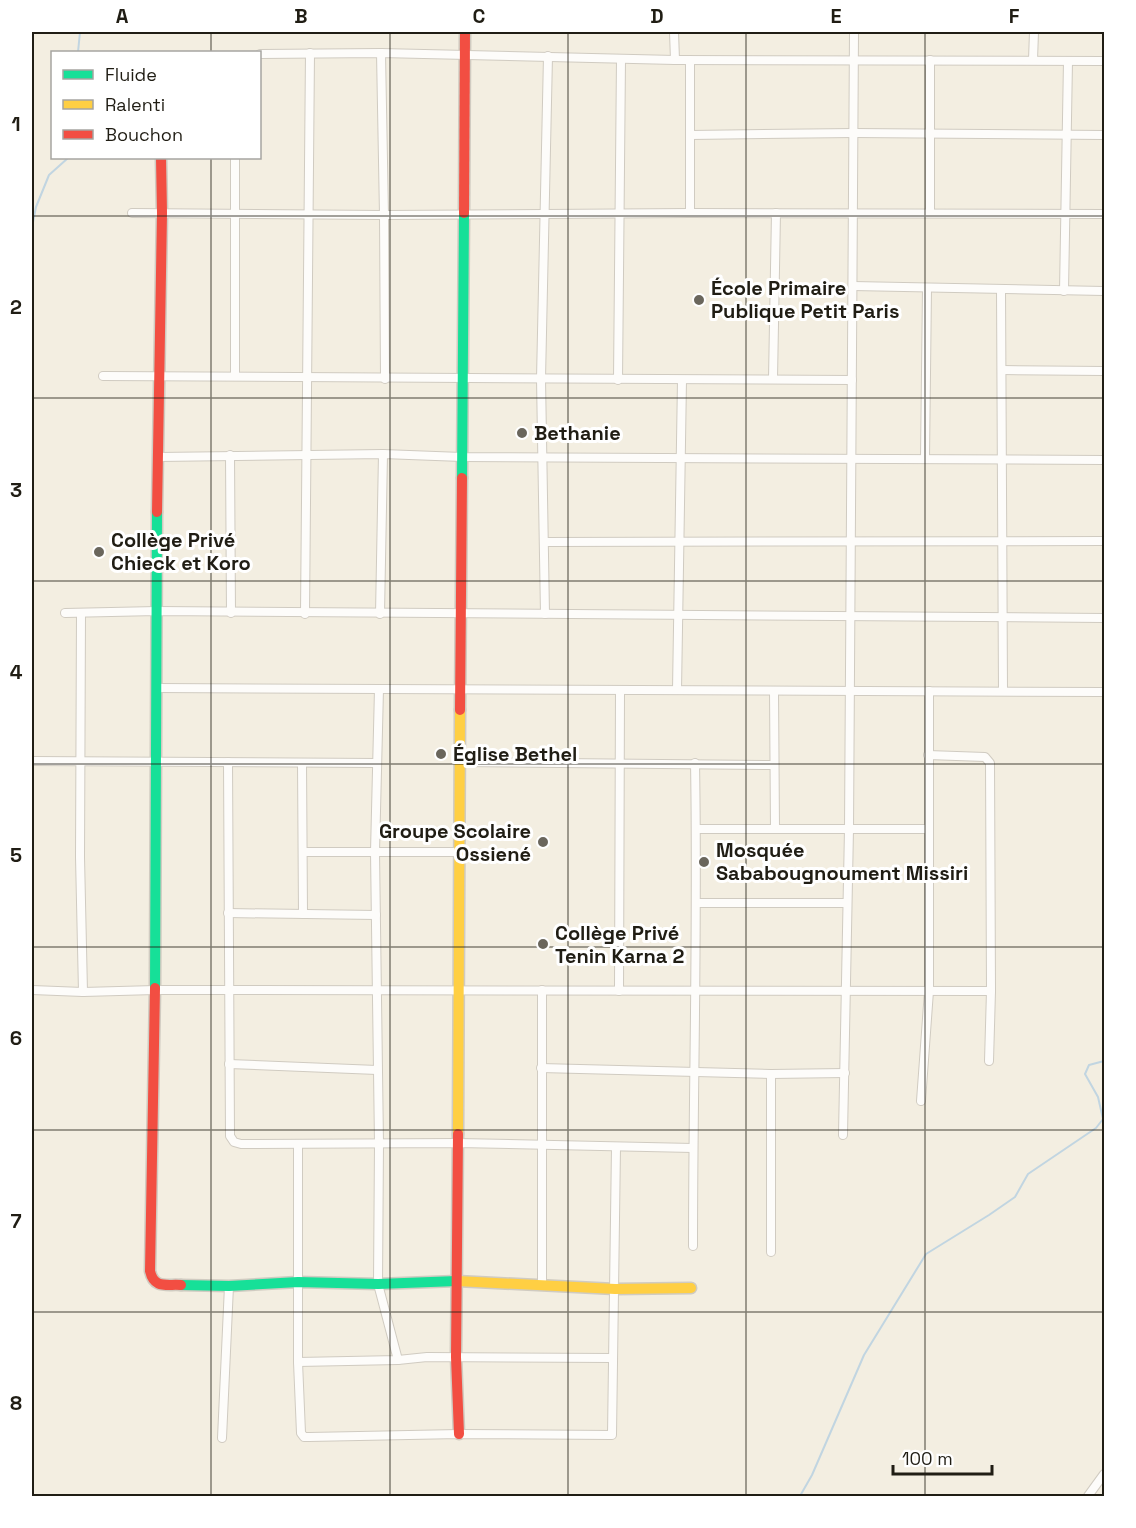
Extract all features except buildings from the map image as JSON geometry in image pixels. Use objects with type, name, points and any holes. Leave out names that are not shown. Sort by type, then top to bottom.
[{"type":"street","points":[[459,1434],[456,1357],[465,32]]},
{"type":"street","points":[[674,32],[675,60]]},
{"type":"street","points":[[843,1135],[851,690],[850,541],[855,32]]},
{"type":"street","points":[[1033,60],[1034,32]]},
{"type":"street","points":[[381,52],[385,379]]},
{"type":"street","points":[[261,54],[381,52],[675,60],[1104,61]]},
{"type":"street","points":[[305,614],[310,53]]},
{"type":"street","points":[[545,614],[541,379],[548,56]]},
{"type":"street","points":[[618,380],[621,59]]},
{"type":"street","points":[[690,60],[690,213]]},
{"type":"street","points":[[930,60],[930,212]]},
{"type":"street","points":[[1064,291],[1068,61]]},
{"type":"street","points":[[690,135],[854,133],[1104,135]]},
{"type":"street","points":[[161,159],[155,990],[150,1259],[152,1280],[157,1284],[229,1286],[298,1282],[378,1284],[458,1281],[615,1289],[691,1288]]},
{"type":"street","points":[[235,159],[235,376]]},
{"type":"street","points":[[132,213],[384,215],[930,212],[1104,214]]},
{"type":"street","points":[[773,379],[776,213]]},
{"type":"street","points":[[854,286],[1104,291]]},
{"type":"street","points":[[925,458],[927,288]]},
{"type":"street","points":[[1001,290],[1003,691]]},
{"type":"street","points":[[1002,370],[1104,371]]},
{"type":"street","points":[[104,376],[852,380]]},
{"type":"street","points":[[677,690],[682,380]]},
{"type":"street","points":[[158,457],[383,454],[462,457],[681,456],[1104,460]]},
{"type":"street","points":[[380,614],[383,454]]},
{"type":"street","points":[[230,455],[231,612]]},
{"type":"street","points":[[544,542],[1104,541]]},
{"type":"street","points":[[66,613],[157,611],[305,614],[1104,618]]},
{"type":"street","points":[[81,613],[80,857],[83,992]]},
{"type":"street","points":[[157,688],[1104,692]]},
{"type":"street","points":[[379,689],[375,852],[378,990],[378,1284],[398,1360]]},
{"type":"street","points":[[619,991],[620,691]]},
{"type":"street","points":[[774,691],[775,829]]},
{"type":"street","points":[[921,1101],[929,991],[928,691]]},
{"type":"street","points":[[928,755],[986,757],[990,764],[989,1061]]},
{"type":"street","points":[[32,761],[377,763]]},
{"type":"street","points":[[228,762],[230,1136],[234,1142],[241,1144],[459,1143],[693,1148]]},
{"type":"street","points":[[461,762],[773,765]]},
{"type":"street","points":[[302,763],[303,914]]},
{"type":"street","points":[[693,1246],[693,1071],[696,992],[695,763]]},
{"type":"street","points":[[696,829],[928,829]]},
{"type":"street","points":[[303,852],[460,852]]},
{"type":"street","points":[[696,903],[847,903]]},
{"type":"street","points":[[228,913],[376,915]]},
{"type":"street","points":[[32,990],[83,992],[155,990],[991,991]]},
{"type":"street","points":[[542,990],[542,1285]]},
{"type":"street","points":[[229,1064],[377,1070]]},
{"type":"street","points":[[541,1068],[771,1074],[844,1073]]},
{"type":"street","points":[[771,1074],[771,1252]]},
{"type":"street","points":[[298,1144],[298,1362],[301,1433],[304,1437],[459,1434],[612,1435],[615,1147]]},
{"type":"street","points":[[222,1438],[229,1286]]},
{"type":"street","points":[[298,1362],[398,1360],[427,1357],[613,1358]]},
{"type":"street","points":[[1088,1497],[1104,1474]]},
{"type":"waterway","points":[[78,51],[80,32]]},
{"type":"waterway","points":[[32,227],[36,207],[49,175],[67,159]]},
{"type":"waterway","points":[[800,1496],[812,1475],[864,1355],[926,1254],[1015,1197],[1028,1174],[1096,1128],[1103,1119],[1098,1097],[1085,1074],[1089,1065],[1104,1061]]},
{"type":"waterway","points":[[32,1277],[32,1290]]},
{"type":"traffic: fast","points":[[462,478],[464,213]]},
{"type":"traffic: fast","points":[[155,988],[157,512]]},
{"type":"traffic: fast","points":[[181,1285],[229,1286],[298,1282],[378,1284],[457,1281]]},
{"type":"traffic: slow","points":[[458,1134],[460,710]]},
{"type":"traffic: slow","points":[[457,1281],[615,1289],[691,1288]]},
{"type":"traffic: jam","points":[[464,213],[465,32]]},
{"type":"traffic: jam","points":[[157,512],[161,159]]},
{"type":"traffic: jam","points":[[460,710],[462,478]]},
{"type":"traffic: jam","points":[[155,988],[150,1271],[154,1281],[158,1283],[181,1285]]},
{"type":"traffic: jam","points":[[458,1134],[456,1357],[459,1434]]},
{"type":"place","name":"École Primaire Publique Petit Paris","points":[[699,300]]},
{"type":"place","name":"Bethanie","points":[[522,433]]},
{"type":"place","name":"Collège Privé Chieck et Koro","points":[[99,552]]},
{"type":"place","name":"Église Bethel","points":[[441,754]]},
{"type":"place","name":"Groupe Scolaire Ossiené","points":[[543,842]]},
{"type":"place","name":"Mosquée Sababougnoument Missiri","points":[[704,862]]},
{"type":"place","name":"Collège Privé Tenin Karna 2","points":[[543,944]]}]
